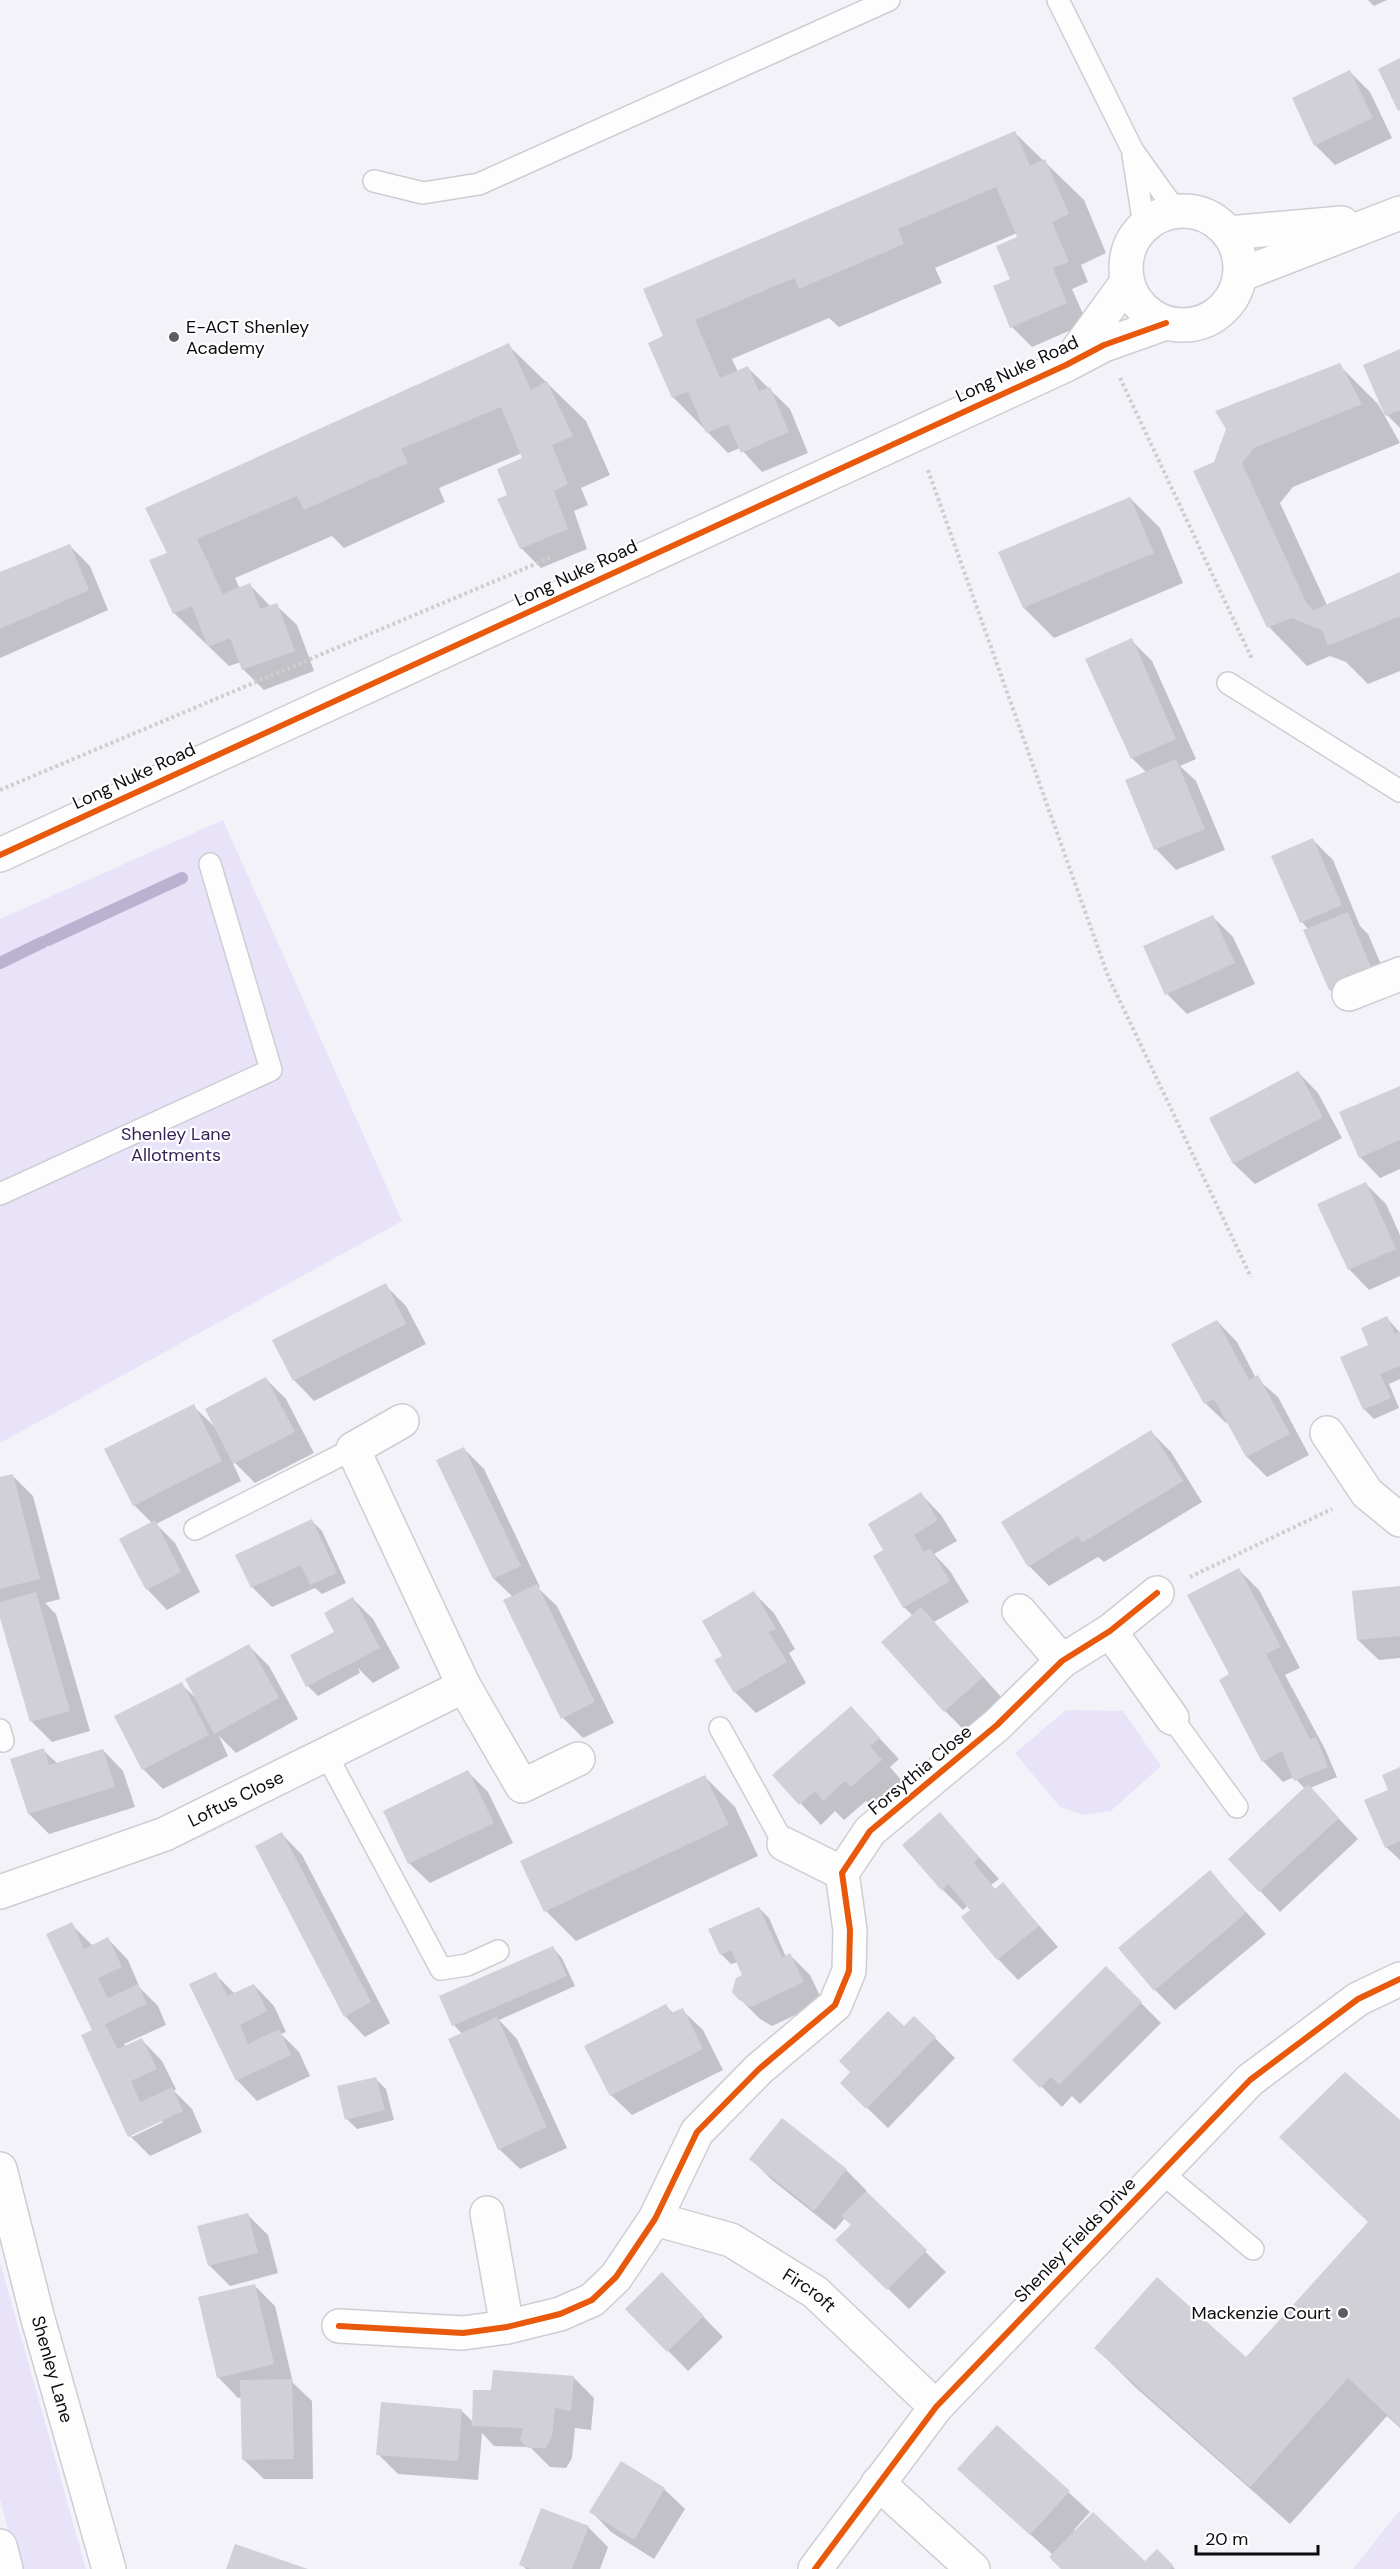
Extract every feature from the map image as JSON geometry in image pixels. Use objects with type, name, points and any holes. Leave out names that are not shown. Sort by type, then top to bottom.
[{"type":"street","points":[[1166,323],[1149,315],[1135,300],[1127,282],[1125,267],[1127,252],[1144,226],[1159,216],[1176,211],[1196,212],[1214,220],[1228,233],[1240,261],[1240,275],[1391,216]]},
{"type":"street","points":[[1228,233],[1391,216]]},
{"type":"street","name":"Long Nuke Road","points":[[0,855],[1066,365],[1104,345],[1166,323],[1185,325],[1205,321],[1222,310],[1234,295],[1240,275]]},
{"type":"street","name":"Long Nuke Road","points":[[1066,365],[1127,282]]},
{"type":"street","points":[[1349,994],[1400,974]]},
{"type":"street","points":[[402,1421],[353,1449],[464,1686],[522,1786],[578,1759]]},
{"type":"street","points":[[1327,1433],[1367,1493],[1400,1520]]},
{"type":"street","name":"Forsythia Close","points":[[842,1872],[870,1832],[997,1725],[1062,1660],[1110,1631],[1157,1593]]},
{"type":"street","points":[[1019,1611],[1062,1660]]},
{"type":"street","points":[[1110,1631],[1172,1718]]},
{"type":"street","name":"Loftus Close","points":[[0,1892],[165,1834],[464,1686]]},
{"type":"street","points":[[339,2326],[463,2333],[507,2327],[560,2314],[592,2300],[616,2277],[655,2219],[698,2132],[759,2069],[835,2005],[849,1971],[850,1930],[842,1872],[784,1844]]},
{"type":"street","name":"Shenley Fields Drive","points":[[815,2569],[936,2407],[1250,2080],[1358,1999],[1400,1979]]},
{"type":"street","name":"Shenley Lane","points":[[0,2169],[38,2319],[109,2569]]},
{"type":"street","points":[[487,2213],[507,2327]]},
{"type":"street","name":"Fircroft","points":[[655,2219],[731,2240],[815,2292],[936,2407]]},
{"type":"street","points":[[878,2483],[973,2569]]},
{"type":"street","points":[[0,2546],[6,2569]]},
{"type":"lane","points":[[374,182],[423,194],[479,184],[889,0]]},
{"type":"lane","points":[[1058,0],[1133,151],[1176,211]]},
{"type":"lane","points":[[1133,151],[1144,226]]},
{"type":"lane","points":[[1228,683],[1400,791]]},
{"type":"lane","points":[[0,1194],[271,1070],[210,864]]},
{"type":"lane","points":[[195,1529],[353,1449]]},
{"type":"lane","points":[[1172,1718],[1238,1808]]},
{"type":"lane","points":[[720,1728],[784,1844]]},
{"type":"lane","points":[[326,1754],[441,1969],[467,1965],[498,1951]]},
{"type":"lane","points":[[1161,2172],[1254,2249]]},
{"type":"path","points":[[1104,345],[1256,668]]},
{"type":"path","points":[[912,434],[940,500],[1108,976],[1251,1277]]},
{"type":"path","points":[[0,790],[557,555]]},
{"type":"path","points":[[1157,1593],[1367,1493]]},
{"type":"green space","name":"Shenley Lane Allotments","points":[[223,820],[402,1221],[0,1443],[0,919]]},
{"type":"green space","points":[[1066,1710],[1123,1711],[1161,1766],[1111,1811],[1083,1815],[1060,1807],[1015,1753]]},
{"type":"green space","points":[[0,2262],[86,2569],[18,2569],[0,2499]]},
{"type":"green space","points":[[1400,2510],[1400,2569],[1353,2569]]},
{"type":"building","points":[[1400,58],[1400,110],[1398,111],[1378,69]]},
{"type":"building","points":[[1350,70],[1373,118],[1314,146],[1292,98]]},
{"type":"building","points":[[1015,131],[1030,166],[1045,159],[1069,214],[1052,222],[1069,262],[1053,268],[1067,303],[1010,328],[993,286],[1010,279],[996,246],[1017,237],[996,187],[898,229],[904,244],[799,289],[794,278],[695,320],[720,378],[748,366],[759,391],[770,387],[789,432],[741,453],[728,424],[706,433],[688,392],[672,398],[648,343],[663,336],[643,289]]},
{"type":"building","points":[[509,343],[531,390],[547,381],[573,436],[552,445],[568,484],[554,491],[568,529],[520,549],[497,499],[507,495],[497,469],[522,458],[501,407],[401,449],[408,463],[304,510],[297,496],[197,539],[223,594],[250,583],[260,609],[277,603],[295,651],[242,670],[230,638],[208,647],[192,606],[173,614],[149,560],[167,553],[145,508]]},
{"type":"building","points":[[1400,349],[1400,410],[1385,416],[1363,365]]},
{"type":"building","points":[[1340,363],[1362,404],[1254,448],[1242,463],[1307,604],[1314,610],[1400,572],[1400,616],[1328,646],[1322,630],[1291,618],[1267,628],[1193,471],[1214,462],[1226,429],[1215,411]]},
{"type":"building","points":[[1130,497],[1154,553],[1023,608],[998,552]]},
{"type":"building","points":[[70,544],[89,590],[0,629],[0,572]]},
{"type":"building","points":[[1132,638],[1176,739],[1131,759],[1085,659]]},
{"type":"building","points":[[1176,759],[1205,829],[1154,850],[1125,780]]},
{"type":"building","points":[[1313,838],[1342,905],[1300,923],[1271,856]]},
{"type":"building","points":[[1348,912],[1373,972],[1329,990],[1303,930]]},
{"type":"building","points":[[1213,915],[1235,963],[1165,995],[1143,946]]},
{"type":"building","points":[[1298,1071],[1323,1117],[1233,1164],[1209,1118]]},
{"type":"building","points":[[1400,1086],[1400,1140],[1359,1158],[1339,1112]]},
{"type":"building","points":[[1366,1182],[1396,1249],[1348,1270],[1317,1204]]},
{"type":"building","points":[[386,1283],[406,1324],[293,1381],[272,1340]]},
{"type":"building","points":[[1387,1316],[1395,1334],[1400,1331],[1400,1366],[1380,1374],[1391,1398],[1363,1410],[1340,1357],[1368,1345],[1361,1328]]},
{"type":"building","points":[[1217,1320],[1249,1380],[1258,1375],[1290,1434],[1246,1457],[1214,1399],[1204,1404],[1171,1344]]},
{"type":"building","points":[[266,1377],[295,1432],[233,1464],[205,1409]]},
{"type":"building","points":[[194,1404],[222,1461],[133,1506],[104,1449]]},
{"type":"building","points":[[1151,1430],[1183,1481],[1082,1543],[1078,1536],[1028,1567],[1001,1522]]},
{"type":"building","points":[[464,1447],[521,1566],[493,1579],[436,1460]]},
{"type":"building","points":[[13,1474],[40,1579],[0,1589],[0,1477]]},
{"type":"building","points":[[921,1492],[938,1520],[914,1535],[924,1552],[930,1548],[950,1581],[903,1608],[873,1556],[883,1550],[868,1524]]},
{"type":"building","points":[[312,1519],[337,1573],[310,1585],[301,1565],[251,1588],[235,1555]]},
{"type":"building","points":[[155,1520],[181,1572],[146,1590],[119,1539]]},
{"type":"building","points":[[1239,1568],[1281,1647],[1266,1654],[1310,1739],[1316,1737],[1328,1767],[1294,1781],[1282,1751],[1262,1762],[1219,1680],[1229,1674],[1187,1595]]},
{"type":"building","points":[[537,1584],[595,1702],[561,1719],[503,1600]]},
{"type":"building","points":[[1400,1586],[1400,1636],[1357,1640],[1352,1591]]},
{"type":"building","points":[[754,1591],[776,1629],[769,1632],[787,1662],[734,1693],[714,1660],[722,1656],[702,1621]]},
{"type":"building","points":[[36,1592],[70,1711],[30,1722],[0,1618],[0,1602]]},
{"type":"building","points":[[353,1597],[380,1648],[306,1687],[290,1655],[334,1632],[324,1613]]},
{"type":"building","points":[[921,1607],[983,1677],[944,1712],[881,1642]]},
{"type":"building","points":[[249,1644],[279,1698],[214,1734],[185,1679]]},
{"type":"building","points":[[182,1682],[209,1735],[142,1770],[114,1716]]},
{"type":"building","points":[[851,1706],[880,1738],[870,1746],[882,1760],[851,1787],[845,1781],[823,1801],[815,1791],[799,1805],[772,1775]]},
{"type":"building","points":[[44,1748],[49,1765],[103,1749],[115,1787],[28,1814],[10,1759]]},
{"type":"building","points":[[1400,1767],[1400,1841],[1385,1848],[1364,1800],[1388,1790],[1382,1775]]},
{"type":"building","points":[[468,1770],[494,1823],[408,1864],[383,1811]]},
{"type":"building","points":[[705,1775],[729,1825],[544,1912],[520,1861]]},
{"type":"building","points":[[1308,1784],[1339,1818],[1259,1892],[1228,1859]]},
{"type":"building","points":[[940,1812],[979,1857],[974,1863],[995,1889],[1003,1882],[1039,1926],[997,1960],[961,1917],[970,1910],[948,1884],[942,1891],[902,1845]]},
{"type":"building","points":[[282,1832],[371,2002],[344,2017],[255,1846]]},
{"type":"building","points":[[1210,1870],[1246,1913],[1154,1991],[1118,1948]]},
{"type":"building","points":[[759,1907],[782,1958],[790,1953],[804,1982],[751,2007],[732,1992],[736,1978],[742,1975],[731,1950],[720,1955],[708,1929]]},
{"type":"building","points":[[72,1922],[84,1949],[108,1937],[122,1967],[98,1978],[108,1998],[138,1984],[147,2004],[105,2024],[118,2049],[142,2038],[157,2069],[131,2081],[140,2102],[172,2087],[183,2111],[128,2137],[81,2035],[92,2030],[46,1934]]},
{"type":"building","points":[[553,1946],[567,1976],[452,2026],[439,1996]]},
{"type":"building","points":[[1106,1966],[1142,2002],[1059,2085],[1051,2077],[1040,2088],[1012,2060]]},
{"type":"building","points":[[216,1972],[227,1996],[254,1984],[267,2011],[240,2025],[248,2044],[279,2029],[291,2055],[236,2081],[189,1984]]},
{"type":"building","points":[[666,2004],[671,2013],[683,2008],[703,2049],[610,2096],[584,2046]]},
{"type":"building","points":[[888,2011],[904,2026],[914,2016],[936,2037],[866,2109],[840,2083],[850,2072],[839,2061]]},
{"type":"building","points":[[497,2017],[547,2127],[498,2150],[448,2039]]},
{"type":"building","name":"Mackenzie Court","points":[[1345,2072],[1400,2120],[1400,2427],[1348,2378],[1250,2487],[1094,2348],[1157,2277],[1246,2357],[1368,2222],[1279,2137]]},
{"type":"building","points":[[376,2077],[385,2110],[345,2120],[337,2086]]},
{"type":"building","points":[[782,2118],[847,2169],[814,2211],[749,2159]]},
{"type":"building","points":[[866,2191],[927,2250],[887,2290],[835,2240],[851,2225],[841,2216]]},
{"type":"building","points":[[248,2213],[258,2253],[208,2266],[197,2226]]},
{"type":"building","points":[[662,2272],[704,2316],[667,2352],[625,2309]]},
{"type":"building","points":[[255,2284],[274,2364],[217,2378],[198,2297]]},
{"type":"building","points":[[493,2370],[574,2376],[571,2411],[555,2408],[552,2437],[546,2448],[528,2448],[520,2440],[523,2428],[472,2426],[473,2390],[491,2390]]},
{"type":"building","points":[[292,2379],[294,2459],[242,2460],[240,2380]]},
{"type":"building","points":[[381,2402],[462,2409],[458,2461],[376,2455]]},
{"type":"building","points":[[997,2425],[1070,2491],[1030,2535],[957,2469]]},
{"type":"building","points":[[621,2461],[665,2488],[634,2540],[589,2512]]},
{"type":"building","points":[[541,2508],[589,2526],[572,2569],[531,2569],[519,2565]]},
{"type":"building","points":[[1093,2512],[1145,2561],[1157,2549],[1173,2565],[1170,2569],[1061,2569],[1049,2557]]},
{"type":"building","points":[[235,2544],[308,2569],[226,2569]]},
{"type":"waterway","points":[[48,940],[182,878]]},
{"type":"waterway","points":[[0,963],[43,942]]},
{"type":"cycle path","points":[[0,855],[1066,365],[1104,345],[1166,323]]},
{"type":"cycle path","points":[[339,2326],[463,2333],[507,2327],[560,2314],[592,2300],[616,2277],[655,2219],[697,2132],[759,2069],[835,2005],[849,1971],[850,1930],[842,1873],[870,1831],[997,1725],[1062,1661],[1110,1631],[1157,1593]]},
{"type":"cycle path","points":[[815,2569],[936,2407],[1250,2080],[1358,1999],[1400,1979]]},
{"type":"place","name":"E-ACT Shenley Academy","points":[[174,337]]},
{"type":"place","name":"Mackenzie Court","points":[[1343,2313]]}]
